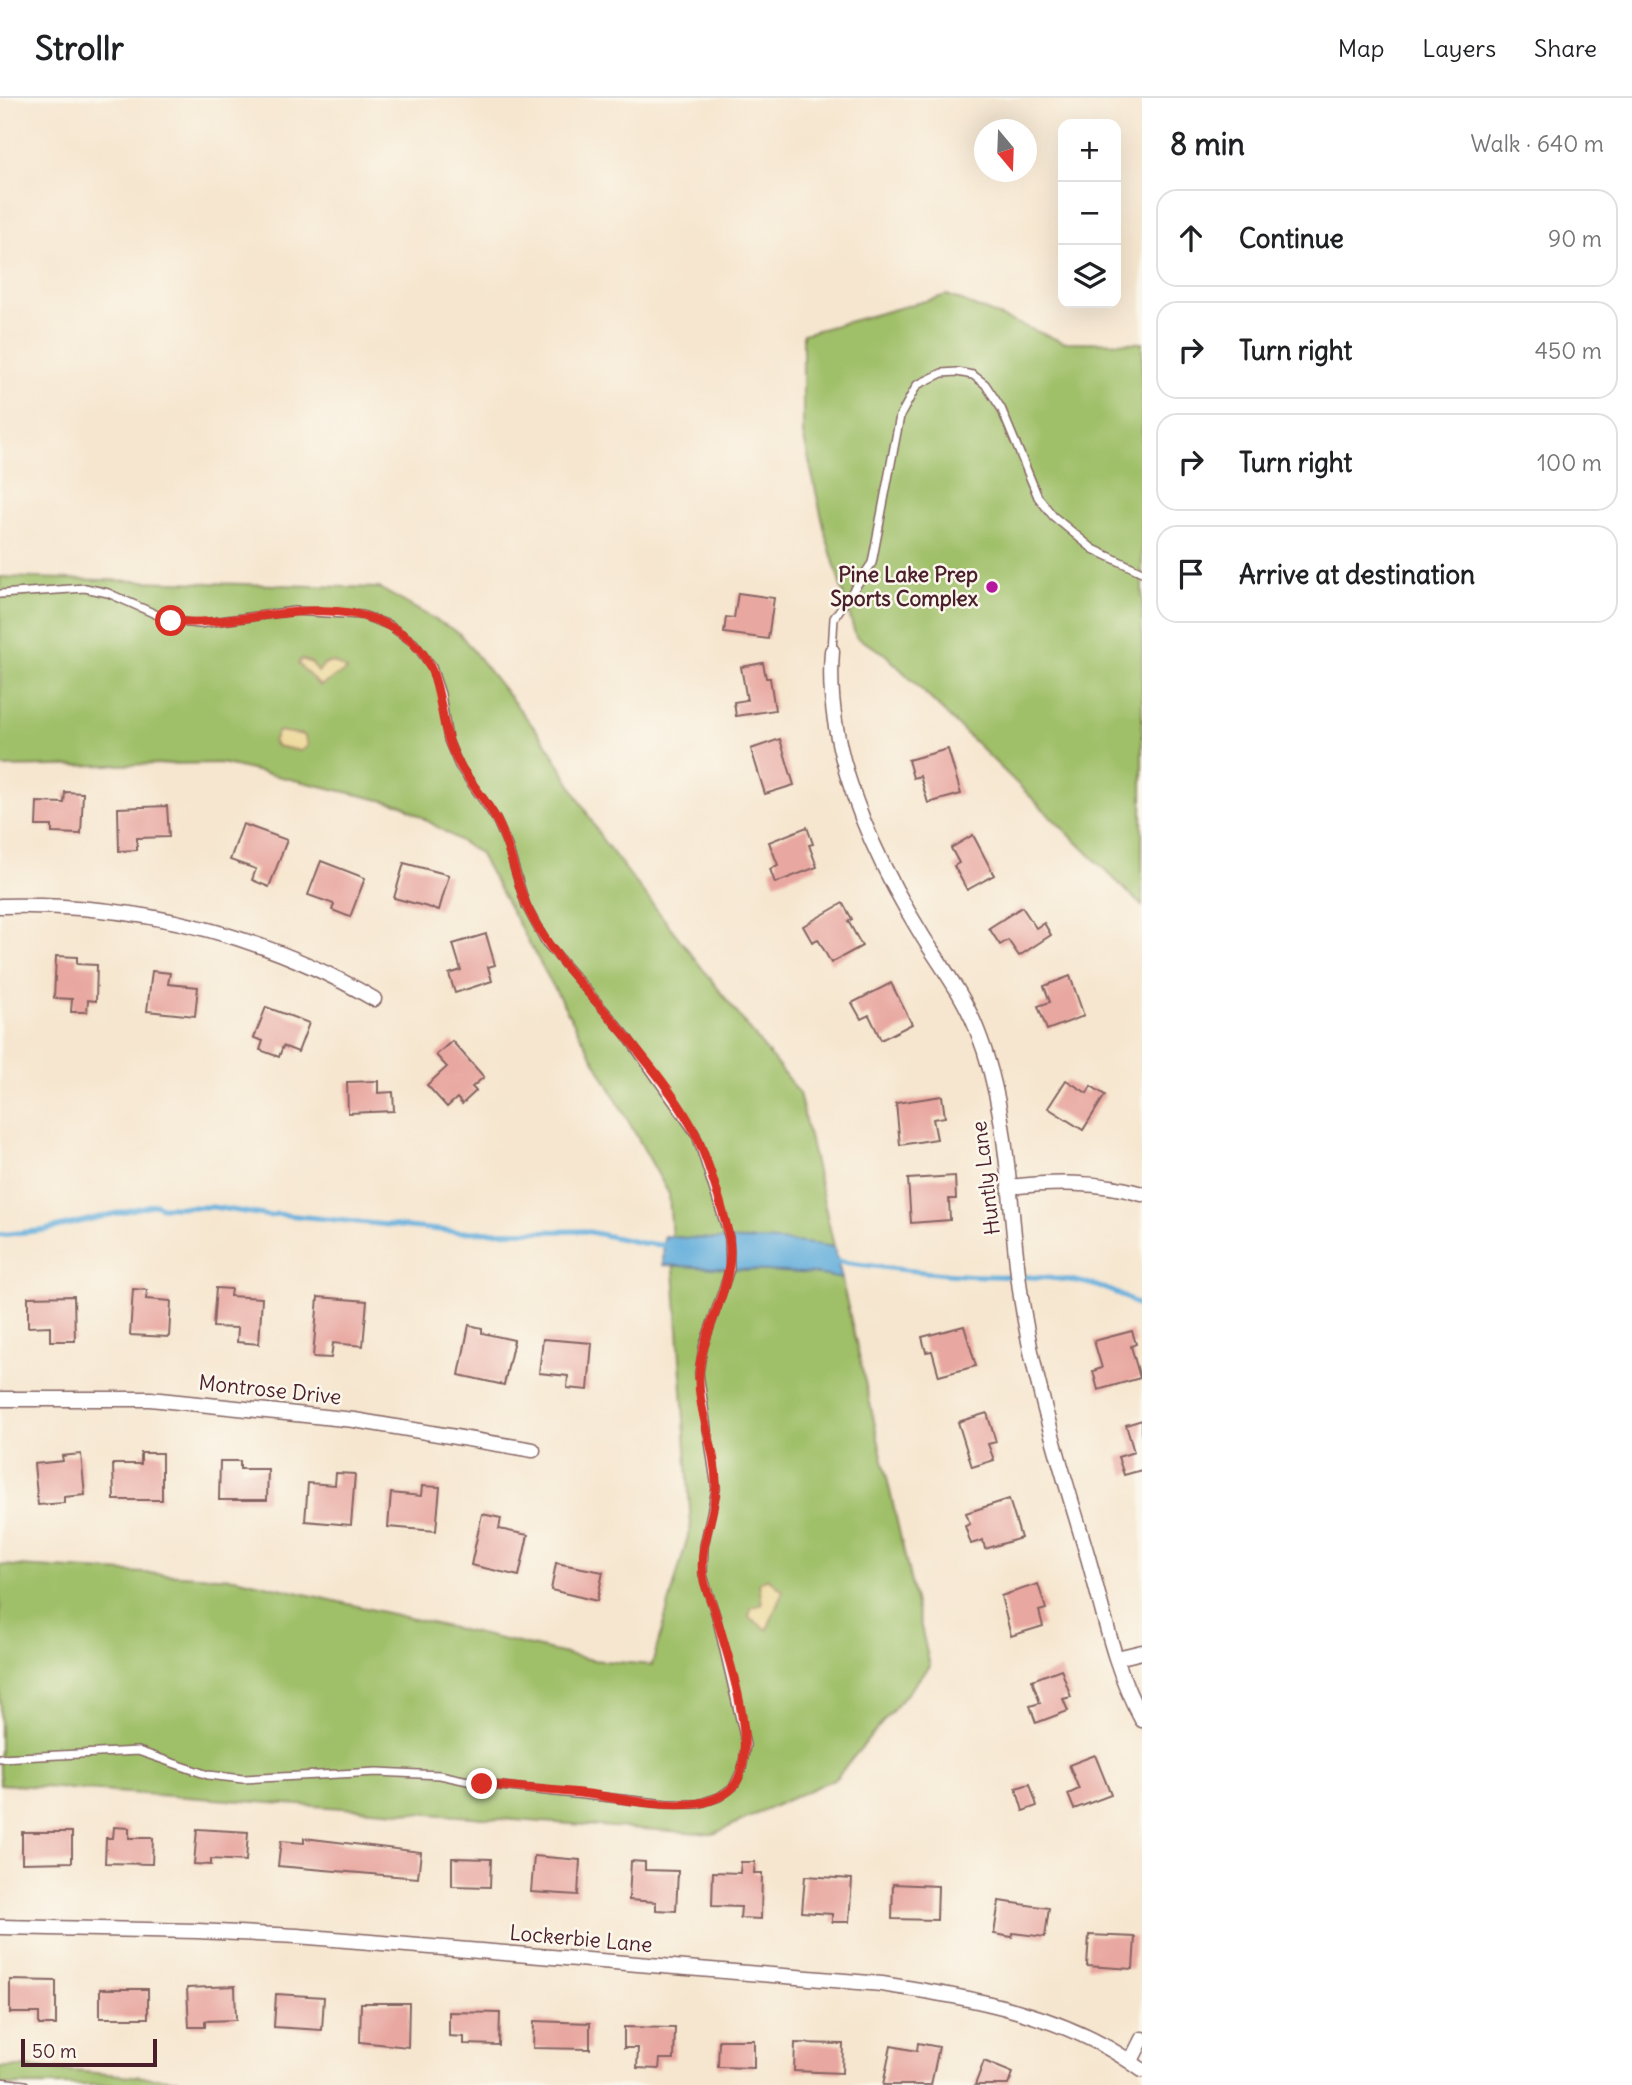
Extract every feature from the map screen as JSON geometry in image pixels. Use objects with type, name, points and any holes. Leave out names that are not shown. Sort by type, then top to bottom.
[{"type":"street","name":"Huntly Lane","points":[[832,651],[832,710],[851,783],[880,863],[952,980],[977,1028],[994,1080],[1030,1347],[1117,1658],[1142,1720]]},
{"type":"street","points":[[0,906],[54,905],[121,911],[220,931],[329,972],[374,999]]},
{"type":"street","points":[[1009,1187],[1055,1182],[1121,1188],[1142,1194]]},
{"type":"street","name":"Montrose Drive","points":[[0,1399],[162,1400],[354,1420],[533,1450]]},
{"type":"street","points":[[1117,1658],[1142,1652]]},
{"type":"street","name":"Lockerbie Lane","points":[[0,1927],[197,1931],[297,1937],[882,1984],[962,1997],[1025,2012],[1136,2066]]},
{"type":"street","points":[[1136,2066],[1142,2039]]},
{"type":"lane","points":[[832,651],[834,618],[872,563],[900,416],[917,385],[942,373],[965,373],[985,384],[1001,408],[1038,497],[1053,516],[1093,549],[1142,572]]},
{"type":"lane","points":[[0,594],[85,588],[108,593],[171,621],[199,624],[294,611],[333,611],[362,615],[389,625],[414,643],[432,667],[441,694],[448,740],[459,766],[496,818],[533,918],[546,943],[625,1034],[696,1135],[729,1238],[730,1269],[703,1347],[699,1373],[716,1489],[704,1546],[703,1575],[716,1616],[746,1745],[742,1769],[733,1787],[719,1797],[698,1804],[667,1804],[482,1784],[440,1775],[377,1772],[243,1779],[208,1775],[130,1751],[0,1758]]},
{"type":"lane","points":[[0,2082],[25,2085]]},
{"type":"green space","name":"Pine Lake Prep Sports Complex","points":[[947,295],[1063,342],[1142,343],[1142,906],[884,653],[856,637],[826,536],[803,434],[803,334]]},
{"type":"green space","points":[[0,577],[379,588],[459,633],[547,744],[602,839],[799,1093],[930,1666],[836,1778],[713,1834],[0,1784],[0,1565],[235,1578],[592,1660],[652,1665],[691,1525],[669,1194],[479,853],[402,805],[221,763],[0,767]]},
{"type":"green space","points":[[0,2067],[23,2067],[242,2085],[0,2085]]},
{"type":"sand","points":[[301,659],[312,663],[318,672],[324,664],[333,662],[347,670],[320,686],[298,664]]},
{"type":"sand","points":[[278,731],[304,735],[308,746],[301,751],[276,746],[273,741]]},
{"type":"sand","points":[[768,1578],[783,1591],[767,1630],[749,1617],[751,1608],[762,1604],[759,1583]]},
{"type":"water","points":[[664,1236],[792,1242],[834,1247],[842,1279],[817,1274],[663,1265]]},
{"type":"building","points":[[738,593],[774,598],[768,639],[724,633],[726,617],[734,618]]},
{"type":"building","points":[[763,663],[766,678],[770,678],[775,710],[736,716],[734,702],[747,700],[741,667]]},
{"type":"building","points":[[780,739],[794,785],[765,794],[751,749]]},
{"type":"building","points":[[948,749],[961,794],[928,803],[920,776],[913,778],[908,760]]},
{"type":"building","points":[[65,792],[83,793],[81,834],[52,833],[52,826],[36,826],[37,802],[64,803]]},
{"type":"building","points":[[167,806],[169,837],[137,838],[137,850],[119,851],[118,808]]},
{"type":"building","points":[[243,824],[287,840],[269,887],[252,880],[256,869],[230,860]]},
{"type":"building","points":[[807,827],[813,844],[809,845],[817,867],[775,883],[770,869],[778,865],[769,842]]},
{"type":"building","points":[[973,835],[994,875],[967,890],[954,866],[959,863],[951,848]]},
{"type":"building","points":[[321,861],[365,878],[350,917],[332,910],[334,904],[308,895]]},
{"type":"building","points":[[404,863],[449,875],[439,910],[394,898]]},
{"type":"building","points":[[843,903],[852,919],[848,921],[862,946],[831,963],[818,939],[812,942],[803,926]]},
{"type":"building","points":[[1022,907],[1036,928],[1044,923],[1051,935],[1019,956],[1008,940],[1000,945],[989,928]]},
{"type":"building","points":[[486,934],[495,965],[488,967],[492,981],[455,993],[449,974],[461,970],[453,944]]},
{"type":"building","points":[[56,956],[77,957],[77,964],[97,965],[96,1001],[88,1000],[87,1012],[71,1012],[72,999],[54,998]]},
{"type":"building","points":[[152,971],[170,973],[168,984],[198,987],[195,1016],[147,1011]]},
{"type":"building","points":[[1070,976],[1084,1016],[1047,1030],[1038,1006],[1050,1002],[1044,986]]},
{"type":"building","points":[[891,983],[912,1024],[881,1040],[869,1015],[861,1019],[852,1003]]},
{"type":"building","points":[[266,1007],[309,1023],[298,1052],[283,1046],[279,1057],[260,1050],[263,1041],[254,1038]]},
{"type":"building","points":[[452,1041],[484,1077],[472,1087],[476,1091],[462,1104],[457,1098],[447,1107],[427,1085],[447,1067],[436,1055]]},
{"type":"building","points":[[1066,1080],[1087,1093],[1091,1086],[1105,1095],[1083,1130],[1048,1108]]},
{"type":"building","points":[[378,1081],[378,1093],[393,1092],[394,1111],[348,1113],[347,1082]]},
{"type":"building","points":[[942,1096],[945,1117],[933,1119],[937,1139],[900,1145],[896,1103]]},
{"type":"building","points":[[955,1176],[956,1199],[949,1199],[950,1220],[911,1223],[908,1179]]},
{"type":"building","points":[[216,1288],[231,1289],[230,1296],[262,1298],[259,1344],[237,1342],[238,1328],[213,1327]]},
{"type":"building","points":[[133,1289],[147,1290],[146,1299],[171,1301],[169,1337],[130,1335]]},
{"type":"building","points":[[74,1296],[75,1341],[50,1341],[50,1326],[28,1327],[28,1297]]},
{"type":"building","points":[[318,1297],[367,1301],[363,1346],[333,1343],[331,1358],[313,1357]]},
{"type":"building","points":[[469,1325],[482,1328],[482,1333],[514,1340],[504,1385],[459,1375]]},
{"type":"building","points":[[964,1326],[976,1366],[939,1376],[932,1351],[926,1352],[922,1337]]},
{"type":"building","points":[[1132,1331],[1136,1344],[1131,1346],[1140,1378],[1098,1390],[1093,1371],[1102,1368],[1094,1341]]},
{"type":"building","points":[[543,1339],[592,1343],[588,1390],[567,1388],[568,1376],[539,1373]]},
{"type":"building","points":[[987,1413],[996,1442],[988,1444],[994,1460],[972,1467],[958,1422]]},
{"type":"building","points":[[1142,1420],[1142,1470],[1124,1475],[1118,1457],[1134,1452],[1126,1425]]},
{"type":"building","points":[[141,1453],[162,1453],[162,1500],[114,1500],[113,1464],[141,1464]]},
{"type":"building","points":[[81,1454],[85,1495],[64,1497],[64,1503],[38,1505],[34,1464],[63,1461],[62,1456]]},
{"type":"building","points":[[220,1461],[240,1461],[240,1469],[268,1469],[267,1500],[219,1500]]},
{"type":"building","points":[[336,1473],[355,1474],[351,1525],[305,1521],[308,1483],[335,1485]]},
{"type":"building","points":[[422,1486],[440,1487],[436,1531],[388,1527],[391,1493],[421,1496]]},
{"type":"building","points":[[1009,1499],[1021,1538],[985,1549],[983,1540],[971,1544],[965,1526],[970,1524],[966,1513]]},
{"type":"building","points":[[482,1514],[501,1518],[499,1529],[528,1535],[519,1576],[471,1565]]},
{"type":"building","points":[[556,1563],[603,1572],[597,1601],[551,1590]]},
{"type":"building","points":[[1038,1584],[1046,1609],[1039,1611],[1043,1626],[1011,1636],[1001,1596]]},
{"type":"building","points":[[1061,1669],[1071,1697],[1063,1699],[1068,1711],[1036,1723],[1030,1706],[1040,1703],[1032,1680]]},
{"type":"building","points":[[1095,1755],[1111,1795],[1074,1809],[1068,1794],[1079,1789],[1069,1765]]},
{"type":"building","points":[[1030,1784],[1037,1806],[1023,1811],[1016,1788]]},
{"type":"building","points":[[114,1827],[129,1828],[129,1838],[153,1838],[152,1864],[105,1863],[106,1838],[113,1838]]},
{"type":"building","points":[[197,1829],[248,1832],[246,1861],[211,1859],[211,1865],[194,1864]]},
{"type":"building","points":[[22,1832],[72,1832],[72,1862],[22,1863]]},
{"type":"building","points":[[304,1838],[421,1852],[418,1878],[278,1866],[281,1841],[304,1843]]},
{"type":"building","points":[[534,1856],[580,1860],[578,1895],[531,1892]]},
{"type":"building","points":[[452,1858],[491,1859],[490,1887],[452,1886]]},
{"type":"building","points":[[631,1861],[645,1862],[645,1870],[678,1871],[676,1911],[656,1910],[656,1902],[629,1900]]},
{"type":"building","points":[[741,1862],[755,1862],[754,1873],[762,1873],[761,1919],[740,1918],[741,1907],[712,1906],[713,1872],[740,1873]]},
{"type":"building","points":[[805,1876],[852,1879],[849,1922],[832,1922],[832,1914],[802,1912]]},
{"type":"building","points":[[893,1884],[938,1886],[937,1920],[892,1919]]},
{"type":"building","points":[[999,1901],[1049,1908],[1045,1937],[1013,1933],[1012,1937],[994,1934]]},
{"type":"building","points":[[1089,1935],[1135,1937],[1133,1969],[1087,1966]]},
{"type":"building","points":[[10,1980],[56,1981],[56,2025],[39,2025],[39,2013],[10,2013]]},
{"type":"building","points":[[235,1986],[236,2020],[205,2021],[205,2027],[189,2027],[187,1988]]},
{"type":"building","points":[[100,1989],[148,1989],[148,2018],[100,2018]]},
{"type":"building","points":[[276,1994],[324,1997],[322,2030],[274,2027]]},
{"type":"building","points":[[361,2003],[409,2003],[408,2047],[360,2042]]},
{"type":"building","points":[[449,2012],[500,2013],[499,2045],[464,2044],[464,2037],[449,2036]]},
{"type":"building","points":[[534,2021],[590,2023],[590,2049],[533,2048]]},
{"type":"building","points":[[624,2027],[675,2028],[674,2059],[660,2059],[659,2069],[637,2068],[638,2048],[624,2048]]},
{"type":"building","points":[[719,2040],[754,2040],[754,2068],[718,2067]]},
{"type":"building","points":[[795,2043],[843,2044],[842,2073],[794,2071]]},
{"type":"building","points":[[918,2043],[939,2047],[931,2085],[883,2085],[891,2046],[917,2051]]},
{"type":"building","points":[[984,2061],[1013,2073],[1008,2085],[975,2085]]},
{"type":"waterway","points":[[0,1235],[45,1230],[156,1204],[161,1207],[213,1207],[270,1216],[276,1214],[459,1232],[585,1231],[641,1243],[671,1246]]},
{"type":"waterway","points":[[834,1261],[946,1274],[1078,1281],[1122,1296],[1142,1308]]},
{"type":"place","name":"Pine Lake Prep Sports Complex","points":[[992,587]]},
{"type":"route","points":[[171,621],[199,624],[294,611],[333,611],[362,615],[389,625],[414,643],[432,667],[441,694],[448,740],[459,766],[496,818],[508,846],[526,906],[546,943],[625,1034],[696,1135],[729,1238],[730,1269],[703,1347],[699,1373],[716,1489],[704,1546],[703,1575],[741,1714],[746,1745],[742,1769],[733,1787],[719,1797],[698,1804],[667,1804],[482,1784]]}]
